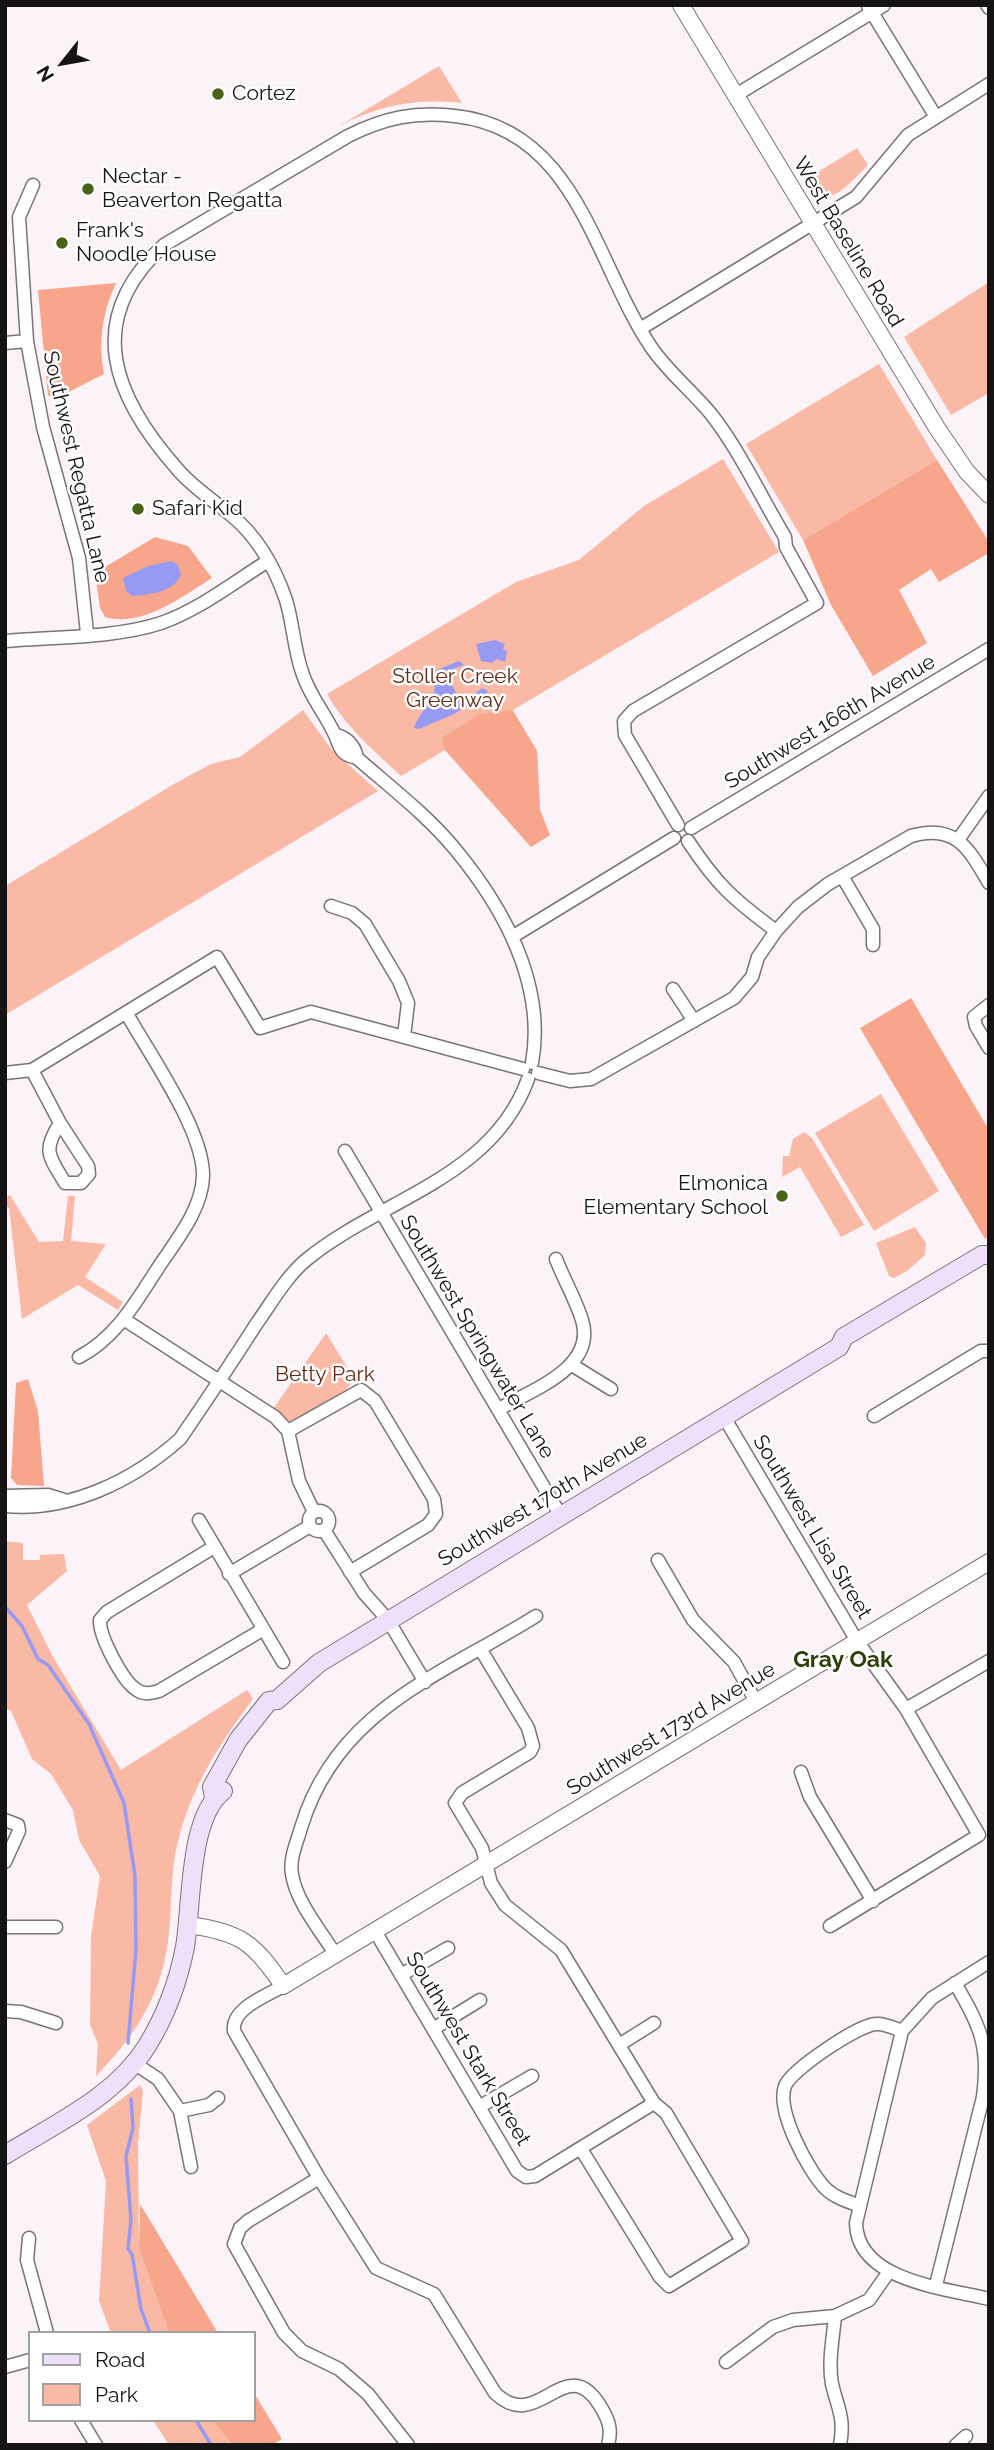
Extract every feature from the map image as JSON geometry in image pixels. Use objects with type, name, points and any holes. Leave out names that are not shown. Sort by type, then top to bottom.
[{"type":"main road","name":"Southwest 170th Avenue","points":[[5,2155],[95,2100],[134,2063],[161,2020],[173,1994],[187,1925],[195,1857],[214,1797],[212,1787],[230,1752],[269,1701],[277,1700],[319,1663],[388,1620],[839,1347],[844,1338],[982,1255],[989,1255]]},
{"type":"main road","name":"Southwest 170th Avenue","points":[[839,1347],[849,1348],[989,1263]]},
{"type":"street","name":"West Baseline Road","points":[[681,5],[936,428],[962,465],[989,495]]},
{"type":"street","points":[[737,95],[870,9],[884,5]]},
{"type":"street","points":[[870,9],[936,117]]},
{"type":"street","points":[[640,329],[813,226],[856,197],[899,144],[989,84]]},
{"type":"street","points":[[5,1506],[51,1507],[64,1500],[110,1486],[158,1459],[180,1439],[283,1285],[305,1261],[457,1168],[484,1148],[512,1112],[530,1071],[537,1029],[532,991],[512,937],[455,849],[357,758],[355,749],[343,737],[335,735],[308,690],[286,601],[255,539],[234,517],[180,472],[163,452],[127,398],[115,362],[115,322],[128,286],[146,262],[164,245],[374,123],[402,115],[464,117],[498,125],[547,158],[579,206],[622,299],[640,329],[676,380],[711,415],[785,537],[786,547],[817,603],[632,711],[624,721],[625,735],[686,831],[712,878],[733,899],[776,931]]},
{"type":"street","name":"Southwest Regatta Lane","points":[[33,185],[19,217],[27,341],[43,427],[79,558],[87,634]]},
{"type":"street","points":[[5,343],[27,341]]},
{"type":"street","points":[[5,641],[140,629],[162,623],[184,613],[268,561]]},
{"type":"street","name":"Southwest 166th Avenue","points":[[686,831],[989,649]]},
{"type":"street","points":[[958,840],[989,796]]},
{"type":"street","points":[[512,937],[674,838],[680,842],[686,831]]},
{"type":"street","points":[[5,1073],[32,1070],[216,957],[260,1028],[311,1012],[570,1081],[590,1079],[734,998],[752,977],[758,957],[776,931],[798,907],[842,876],[912,836],[935,832],[958,840],[971,853],[989,883]]},
{"type":"street","points":[[842,876],[873,929],[873,945]]},
{"type":"street","points":[[331,906],[352,914],[365,924],[399,981],[408,1003],[404,1036]]},
{"type":"street","points":[[674,989],[694,1021]]},
{"type":"street","points":[[989,1004],[974,1017],[976,1026],[989,1048]]},
{"type":"street","points":[[79,1357],[99,1346],[125,1320],[192,1216],[203,1178],[198,1141],[127,1014]]},
{"type":"street","points":[[32,1070],[60,1124],[88,1166],[89,1174],[81,1183],[65,1182],[49,1156],[49,1141],[60,1124]]},
{"type":"street","name":"Southwest Springwater Lane","points":[[345,1151],[561,1516]]},
{"type":"street","points":[[499,1409],[572,1365],[583,1345],[584,1326],[556,1259]]},
{"type":"street","points":[[125,1320],[275,1417],[288,1431],[299,1481],[314,1512]]},
{"type":"street","points":[[874,1416],[981,1351],[989,1351]]},
{"type":"street","points":[[572,1365],[611,1389]]},
{"type":"street","points":[[288,1431],[361,1390],[375,1401],[434,1499],[436,1514],[428,1525],[349,1572]]},
{"type":"street","name":"Southwest Lisa Street","points":[[724,1417],[857,1641],[906,1709],[979,1835],[873,1901]]},
{"type":"street","points":[[5,1496],[48,1495],[64,1500]]},
{"type":"street","points":[[314,1512],[327,1516],[328,1524],[324,1530],[316,1531],[310,1526],[309,1519],[314,1512]]},
{"type":"street","points":[[199,1520],[262,1630],[284,1662]]},
{"type":"street","points":[[229,1574],[310,1526]]},
{"type":"street","points":[[324,1530],[349,1572],[388,1620],[425,1682]]},
{"type":"street","points":[[214,1548],[107,1612],[100,1620],[102,1638],[135,1690],[146,1694],[159,1691],[262,1630]]},
{"type":"street","points":[[658,1560],[693,1620],[734,1662],[756,1702]]},
{"type":"street","name":"Southwest 173rd Avenue","points":[[284,1986],[989,1562]]},
{"type":"street","points":[[335,1954],[292,1875],[292,1858],[308,1804],[330,1762],[359,1728],[382,1708],[536,1616]]},
{"type":"street","points":[[481,1650],[528,1728],[533,1746],[530,1752],[457,1798],[456,1803],[482,1848],[491,1883],[505,1905],[561,1950],[654,2103],[666,2113],[742,2241],[669,2286],[660,2277],[581,2148],[654,2103]]},
{"type":"street","points":[[906,1709],[989,1661]]},
{"type":"street","points":[[801,1772],[810,1797],[873,1901],[830,1926]]},
{"type":"street","points":[[5,1862],[19,1831],[18,1825],[7,1824]]},
{"type":"street","points":[[187,1925],[220,1930],[246,1940],[261,1954],[284,1986],[237,2014],[233,2023],[234,2031],[319,2178],[376,2268],[434,2294],[495,2393],[504,2402],[518,2406],[531,2404],[566,2385],[592,2391],[608,2420],[611,2433],[608,2445]]},
{"type":"street","points":[[5,1927],[57,1927]]},
{"type":"street","name":"Southwest Stark Street","points":[[375,1931],[517,2171],[526,2176],[535,2176],[581,2148]]},
{"type":"street","points":[[401,1975],[448,1948]]},
{"type":"street","points":[[989,1962],[932,1997],[902,2031],[858,2205],[856,2233],[872,2260],[888,2273],[989,2299]]},
{"type":"street","points":[[936,2286],[983,2097],[987,2067],[986,2045],[979,2023],[955,1983]]},
{"type":"street","points":[[433,2029],[480,2000]]},
{"type":"street","points":[[5,2011],[21,2012],[56,2023]]},
{"type":"street","points":[[619,2045],[654,2023]]},
{"type":"street","points":[[858,2205],[836,2197],[824,2186],[788,2126],[782,2103],[784,2088],[791,2074],[804,2064],[866,2027],[878,2023],[902,2031]]},
{"type":"street","points":[[134,2063],[158,2079],[180,2111],[191,2167]]},
{"type":"street","points":[[479,2107],[533,2076]]},
{"type":"street","points":[[180,2111],[209,2105],[218,2098]]},
{"type":"street","points":[[319,2178],[248,2221],[240,2228],[234,2244],[284,2333],[302,2351],[339,2369],[368,2394],[408,2445]]},
{"type":"street","points":[[29,2238],[27,2260],[46,2331]]},
{"type":"street","points":[[726,2362],[773,2327],[793,2320],[835,2316],[869,2300],[888,2273]]},
{"type":"street","points":[[835,2316],[831,2361],[832,2384],[841,2408],[840,2445]]},
{"type":"street","points":[[5,2367],[28,2361]]},
{"type":"street","points":[[82,2422],[96,2445]]},
{"type":"green space","points":[[439,66],[462,103],[399,105],[368,113],[339,126]]},
{"type":"green space","points":[[857,148],[868,165],[840,191],[820,198],[808,178]]},
{"type":"green space","points":[[989,282],[989,393],[951,415],[904,337]]},
{"type":"green space","points":[[879,364],[937,460],[803,540],[746,444]]},
{"type":"green space","name":"Stoller Creek Greenway","points":[[723,459],[779,552],[513,710],[537,751],[540,810],[550,835],[531,847],[445,750],[401,776],[351,728],[334,706],[327,694],[516,582],[579,560],[644,506]]},
{"type":"green space","points":[[303,710],[332,750],[378,791],[5,1015],[5,886],[174,784],[211,764],[240,757]]},
{"type":"green space","points":[[881,1094],[939,1191],[874,1231],[815,1133]]},
{"type":"green space","points":[[804,1132],[812,1138],[864,1225],[841,1237],[800,1167],[782,1177],[783,1156],[789,1156],[793,1139]]},
{"type":"green space","points":[[10,1195],[39,1242],[63,1241],[68,1196],[75,1196],[71,1241],[106,1244],[85,1277],[123,1302],[118,1310],[78,1285],[22,1319],[9,1208],[5,1205],[5,1198]]},
{"type":"green space","points":[[915,1227],[926,1243],[925,1255],[907,1271],[894,1278],[889,1276],[876,1243]]},
{"type":"green space","name":"Betty Park","points":[[326,1333],[352,1375],[352,1382],[347,1389],[294,1421],[288,1421],[273,1409]]},
{"type":"green space","points":[[5,1541],[23,1543],[23,1560],[40,1560],[40,1555],[64,1554],[67,1571],[27,1605],[53,1657],[121,1770],[247,1690],[253,1699],[215,1754],[187,1812],[175,1856],[167,1950],[153,1995],[129,2038],[96,2076],[98,2044],[90,2025],[91,1936],[100,1876],[79,1840],[73,1810],[51,1774],[32,1759],[11,1711],[5,1708]]},
{"type":"green space","points":[[140,2085],[143,2091],[138,2143],[139,2249],[168,2331],[110,2331],[99,2301],[106,2181],[87,2125]]},
{"type":"green space","points":[[154,2422],[214,2422],[232,2445],[169,2445]]},
{"type":"shaded area","points":[[116,283],[107,305],[103,328],[101,350],[104,374],[63,395],[48,396],[38,290]]},
{"type":"shaded area","points":[[937,460],[989,542],[989,553],[939,582],[931,569],[899,590],[927,643],[873,676],[831,605],[803,540]]},
{"type":"shaded area","points":[[155,537],[188,546],[212,578],[175,601],[147,614],[119,619],[105,617],[100,608],[95,573]]},
{"type":"shaded area","points":[[512,710],[537,751],[540,810],[550,835],[531,847],[445,750],[442,738],[480,714]]},
{"type":"shaded area","points":[[911,998],[989,1130],[989,1236],[985,1239],[860,1028]]},
{"type":"shaded area","points":[[28,1379],[38,1411],[44,1486],[17,1485],[11,1478],[16,1383]]},
{"type":"shaded area","points":[[140,2204],[217,2331],[168,2331],[139,2249]]},
{"type":"shaded area","points":[[256,2396],[282,2439],[272,2445],[232,2445],[214,2422],[256,2422]]},
{"type":"water","points":[[171,561],[178,565],[181,574],[167,589],[132,596],[126,591],[123,578],[148,566]]},
{"type":"water","points":[[495,640],[505,644],[505,662],[497,659],[492,663],[481,661],[476,644]]},
{"type":"water","points":[[459,661],[464,665],[453,669],[448,678],[459,698],[467,700],[482,688],[488,691],[486,694],[454,714],[419,729],[414,728],[435,687],[427,674]]},
{"type":"waterway","points":[[5,1607],[22,1626],[38,1659],[48,1665],[89,1724],[124,1803],[135,1876],[136,1949],[128,2043]]},
{"type":"waterway","points":[[131,2099],[133,2128],[126,2156],[131,2220],[128,2249],[132,2254],[141,2309],[149,2331]]},
{"type":"waterway","points":[[197,2422],[211,2445]]},
{"type":"place","name":"Cortez","points":[[218,94]]},
{"type":"place","name":"Nectar - Beaverton Regatta","points":[[88,189]]},
{"type":"place","name":"Frank's Noodle House","points":[[62,243]]},
{"type":"place","name":"Safari Kid","points":[[138,509]]},
{"type":"place","name":"Elmonica Elementary School","points":[[782,1196]]},
{"type":"district","name":"Gray Oak","points":[[843,1660]]}]
